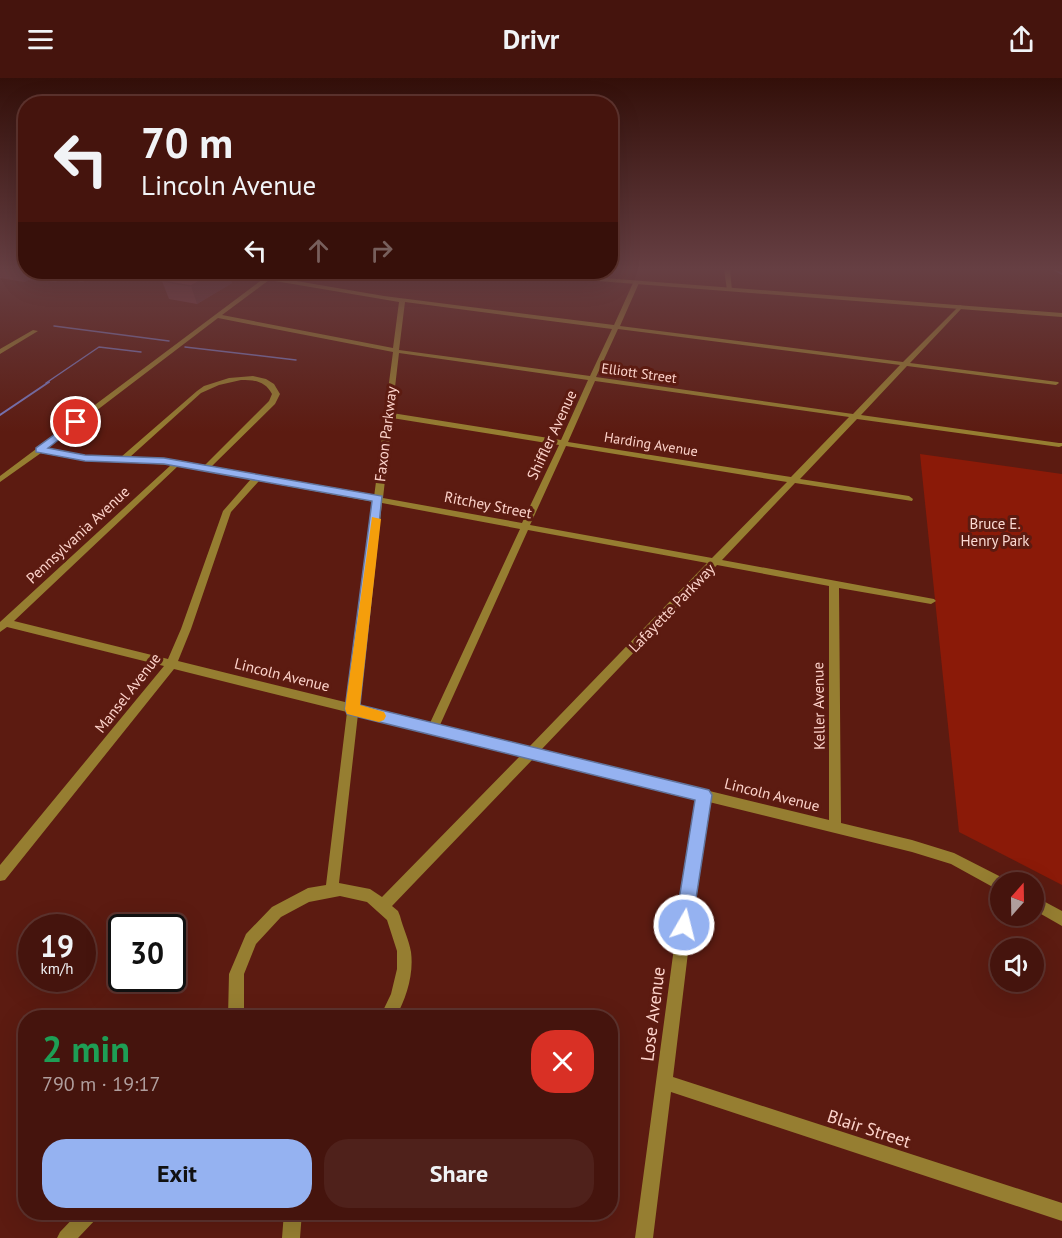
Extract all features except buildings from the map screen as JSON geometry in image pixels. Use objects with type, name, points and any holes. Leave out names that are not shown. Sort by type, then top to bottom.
[{"type":"street","points":[[0,480],[207,323]]},
{"type":"street","name":"Elliott Street","points":[[253,323],[396,351],[1059,445]]},
{"type":"street","name":"Faxon Parkway","points":[[332,888],[399,323]]},
{"type":"street","points":[[585,323],[1056,383]]},
{"type":"street","name":"Shiffler Avenue","points":[[433,729],[618,323]]},
{"type":"street","name":"Lafayette Parkway","points":[[383,906],[945,323]]},
{"type":"street","points":[[0,352],[34,331]]},
{"type":"street","points":[[123,459],[199,392],[211,385],[243,378],[271,385],[276,394],[272,402],[206,468]]},
{"type":"street","name":"Harding Avenue","points":[[389,415],[909,499]]},
{"type":"street","name":"Ritchey Street","points":[[39,450],[85,458],[177,463],[931,601]]},
{"type":"street","name":"Pennsylvania Avenue","points":[[3,625],[177,463]]},
{"type":"street","name":"Mansel Avenue","points":[[0,875],[171,665],[227,511],[258,477]]},
{"type":"street","name":"Keller Avenue","points":[[834,583],[835,828]]},
{"type":"street","name":"Lincoln Avenue","points":[[3,625],[835,828],[954,859],[990,879]]},
{"type":"street","name":"Lose Avenue","points":[[644,1238],[704,795]]},
{"type":"street","points":[[235,1010],[233,994],[237,972],[252,938],[282,907],[301,897],[332,888],[354,891],[383,906],[400,932],[405,965],[392,1010]]},
{"type":"street","points":[[1044,909],[1062,919]]},
{"type":"street","name":"Blair Street","points":[[664,1082],[1062,1212]]},
{"type":"street","points":[[66,1238],[84,1220]]},
{"type":"street","points":[[291,1238],[292,1220]]},
{"type":"green space","name":"Bruce E. Henry Park","points":[[920,454],[1062,474],[1062,885],[1044,876],[1044,872],[1037,872],[959,832]]},
{"type":"waterway","points":[[54,326],[169,341]]},
{"type":"waterway","points":[[46,383],[99,347],[141,352]]},
{"type":"waterway","points":[[185,347],[296,360]]},
{"type":"waterway","points":[[0,415],[49,382]]},
{"type":"slow traffic","points":[[376,519],[352,709],[379,716]]},
{"type":"route","points":[[76,422],[39,450],[85,458],[164,461],[378,498],[352,709],[704,795],[684,925]]}]
